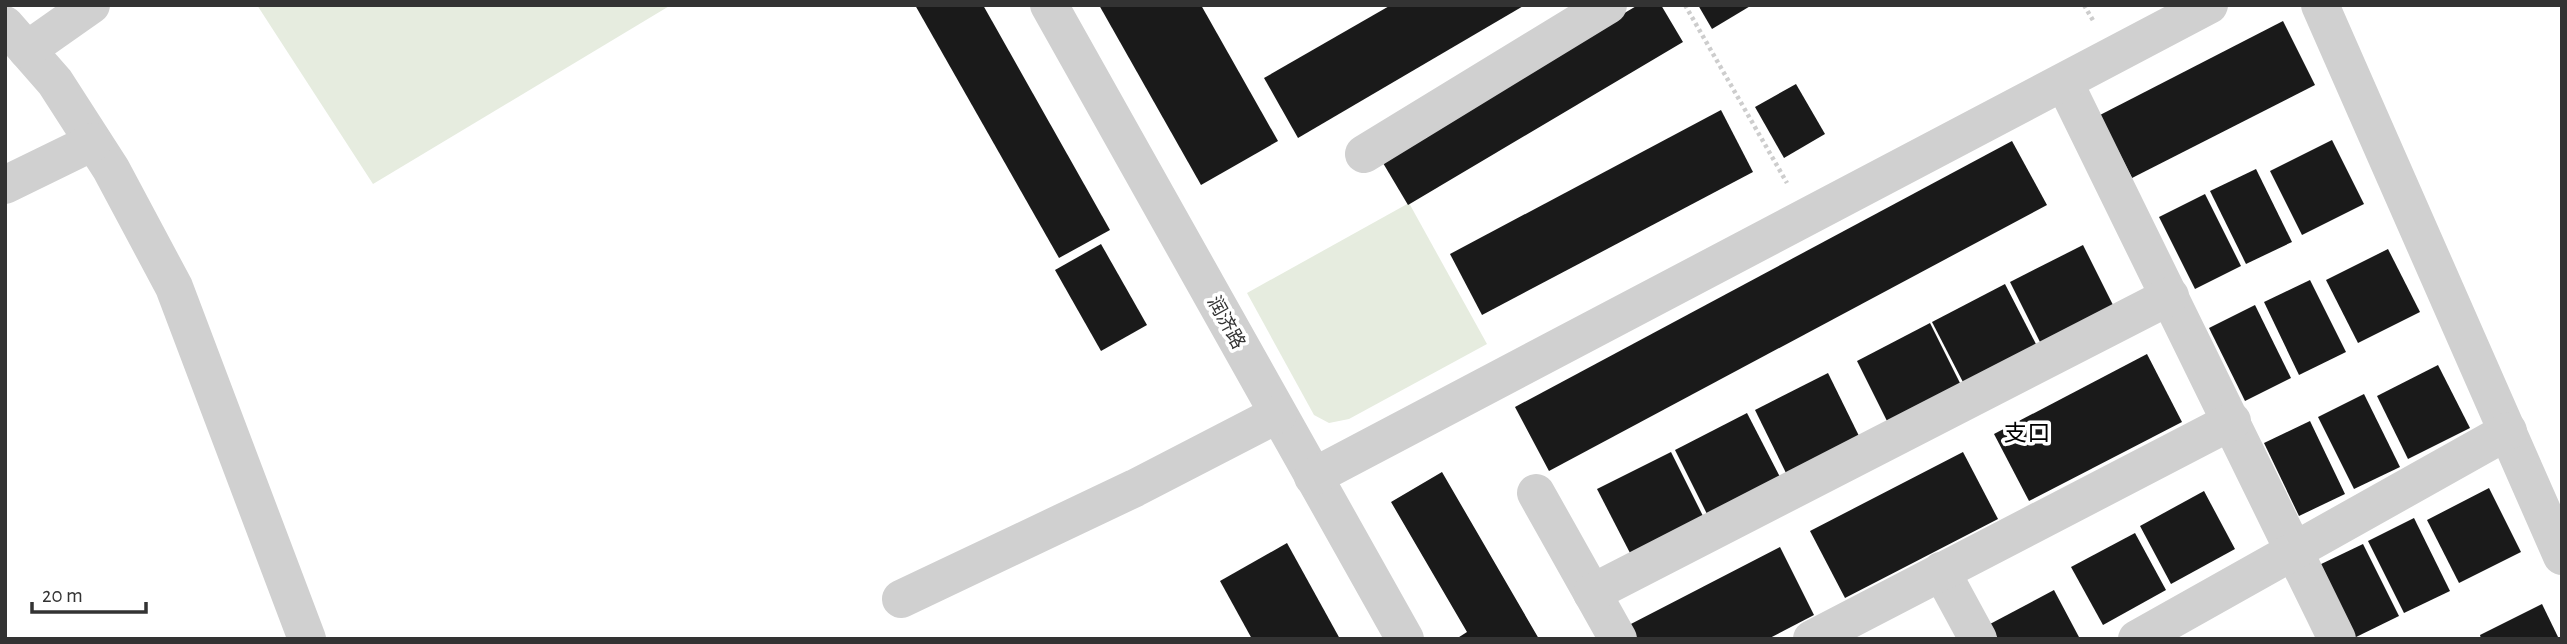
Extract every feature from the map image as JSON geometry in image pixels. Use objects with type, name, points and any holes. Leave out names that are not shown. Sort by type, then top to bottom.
[{"type":"street","points":[[91,5],[16,38],[55,82],[93,142],[174,287],[307,639]]},
{"type":"street","name":"润济路","points":[[1049,5],[1405,639]]},
{"type":"street","points":[[1364,154],[1608,5]]},
{"type":"street","points":[[1313,477],[2209,5]]},
{"type":"street","points":[[2320,5],[2562,556]]},
{"type":"street","points":[[2064,82],[2337,639]]},
{"type":"street","points":[[5,185],[93,142]]},
{"type":"street","points":[[1592,593],[2170,296]]},
{"type":"street","points":[[901,599],[1135,488],[1278,414]]},
{"type":"street","points":[[1812,639],[2232,421]]},
{"type":"street","points":[[2137,639],[2508,431]]},
{"type":"street","points":[[1536,493],[1618,639]]},
{"type":"street","points":[[1941,571],[1978,639]]},
{"type":"path","points":[[1685,5],[1807,217]]},
{"type":"shaded area","points":[[257,5],[671,5],[373,184]]},
{"type":"shaded area","points":[[1409,203],[1487,344],[1349,419],[1329,423],[1314,415],[1247,293]]},
{"type":"building","points":[[915,5],[983,5],[1110,230],[1059,258]]},
{"type":"building","points":[[1099,5],[1201,5],[1278,141],[1201,185]]},
{"type":"building","points":[[1391,5],[1525,5],[1298,138],[1264,78]]},
{"type":"building","points":[[1638,5],[1661,5],[1683,42],[1408,205],[1380,158]]},
{"type":"building","points":[[1698,5],[1752,5],[1712,29]]},
{"type":"building","points":[[2283,21],[2315,85],[2132,178],[2100,115]]},
{"type":"building","points":[[1796,84],[1825,134],[1784,158],[1755,107]]},
{"type":"building","points":[[1721,110],[1753,172],[1482,315],[1450,254]]},
{"type":"building","points":[[2332,140],[2364,204],[2302,235],[2270,171]]},
{"type":"building","points":[[2012,141],[2047,205],[1549,471],[1515,407]]},
{"type":"building","points":[[2256,169],[2292,242],[2246,264],[2210,191]]},
{"type":"building","points":[[2205,194],[2241,266],[2195,289],[2159,217]]},
{"type":"building","points":[[1101,244],[1147,325],[1101,351],[1055,270]]},
{"type":"building","points":[[2083,245],[2115,309],[2042,346],[2010,282]]},
{"type":"building","points":[[2388,249],[2420,312],[2358,343],[2326,280]]},
{"type":"building","points":[[2310,280],[2346,352],[2299,375],[2264,302]]},
{"type":"building","points":[[2005,284],[2038,348],[1965,386],[1932,322]]},
{"type":"building","points":[[2255,305],[2291,378],[2245,401],[2209,328]]},
{"type":"building","points":[[1930,323],[1962,387],[1889,425],[1857,361]]},
{"type":"building","points":[[2147,354],[2182,422],[2029,501],[1994,434]]},
{"type":"building","points":[[2438,365],[2470,428],[2408,459],[2377,396]]},
{"type":"building","points":[[1828,373],[1860,438],[1787,475],[1755,410]]},
{"type":"building","points":[[2364,394],[2400,467],[2354,489],[2318,417]]},
{"type":"building","points":[[1747,413],[1780,477],[1707,514],[1675,450]]},
{"type":"building","points":[[2310,421],[2345,494],[2299,516],[2264,443]]},
{"type":"building","points":[[1671,452],[1703,516],[1630,553],[1597,489]]},
{"type":"building","points":[[1963,452],[1998,519],[1845,598],[1810,531]]},
{"type":"building","points":[[1442,472],[1539,639],[1456,639],[1467,632],[1391,502]]},
{"type":"building","points":[[2489,488],[2521,552],[2459,583],[2427,520]]},
{"type":"building","points":[[2204,491],[2235,549],[2171,584],[2140,526]]},
{"type":"building","points":[[2414,518],[2450,591],[2404,613],[2368,541]]},
{"type":"building","points":[[2135,533],[2166,590],[2103,625],[2071,567]]},
{"type":"building","points":[[1287,543],[1340,639],[1252,639],[1220,581]]},
{"type":"building","points":[[2363,544],[2399,616],[2352,639],[2317,566]]},
{"type":"building","points":[[1780,547],[1814,615],[1768,639],[1633,639],[1627,626]]},
{"type":"building","points":[[2054,590],[2080,639],[1998,639],[1990,624]]},
{"type":"building","points":[[2542,604],[2559,639],[2481,639],[2480,635]]},
{"type":"district","name":"支口","points":[[2027,433]]}]
